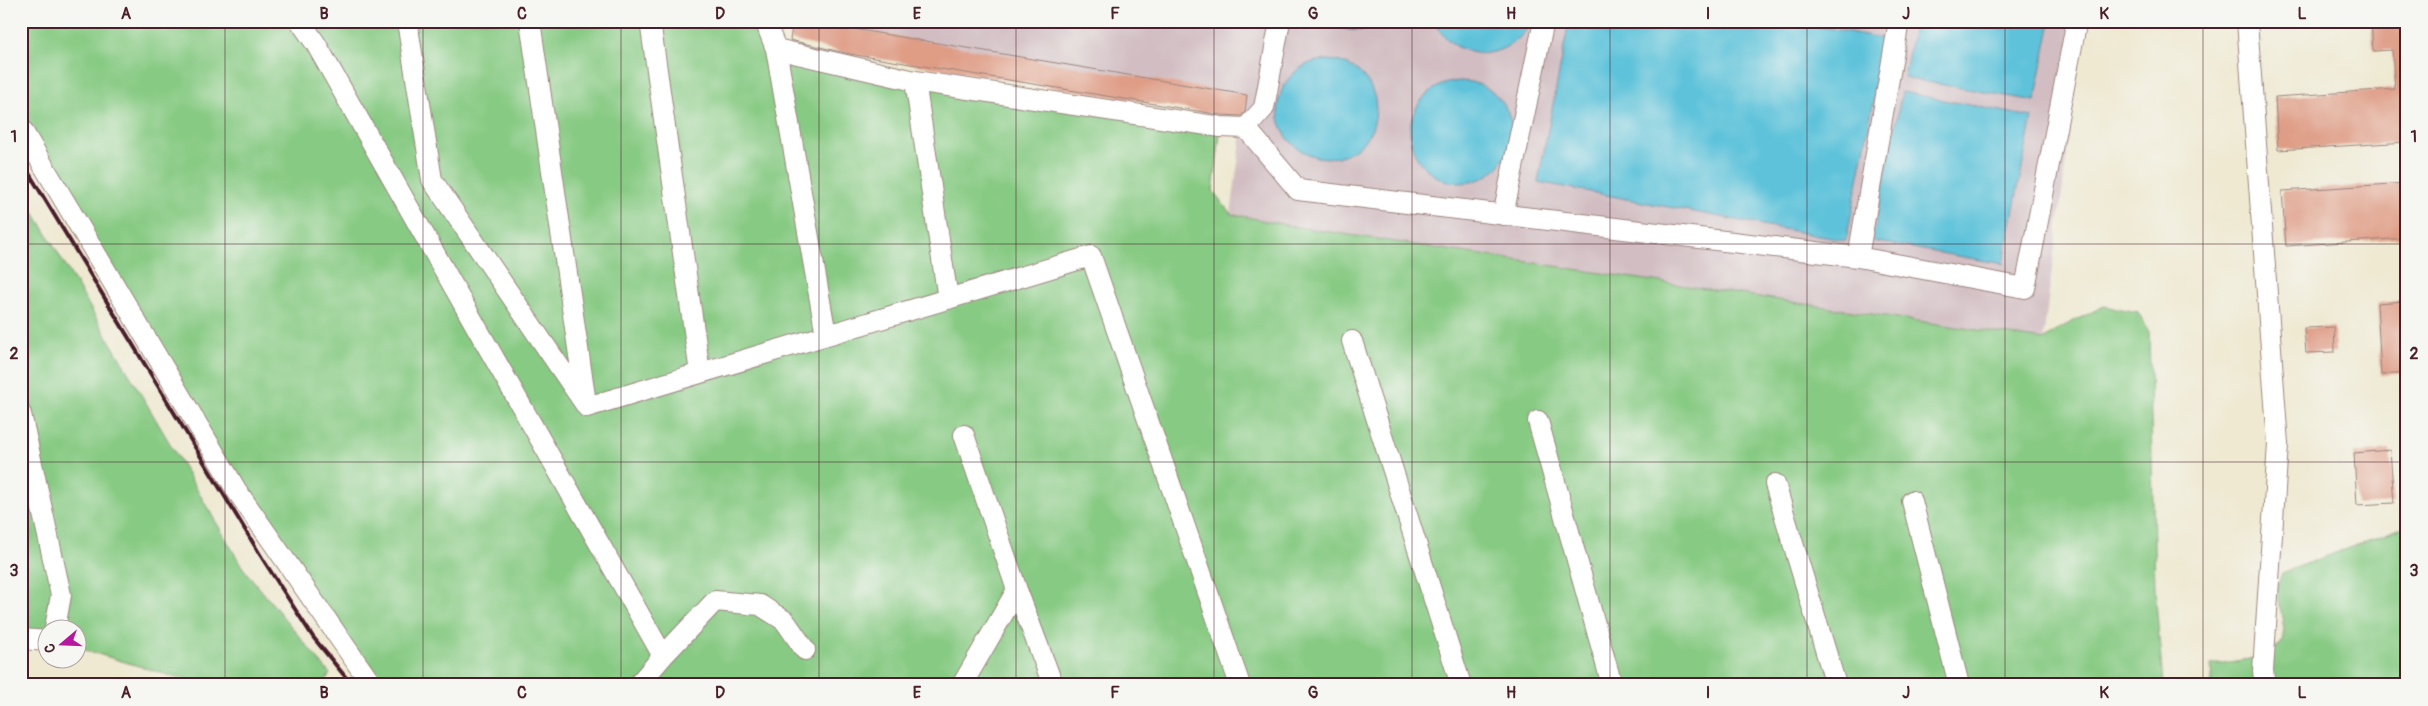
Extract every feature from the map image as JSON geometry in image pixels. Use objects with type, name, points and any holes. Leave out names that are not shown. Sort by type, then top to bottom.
[{"type":"street","points":[[300,21],[316,44],[663,656]]},
{"type":"street","points":[[407,21],[432,180],[586,407]]},
{"type":"street","points":[[530,21],[586,407]]},
{"type":"street","points":[[650,21],[700,373]]},
{"type":"street","points":[[765,21],[776,49],[826,335]]},
{"type":"street","points":[[1246,128],[1264,108],[1280,21]]},
{"type":"street","points":[[1503,215],[1544,21]]},
{"type":"street","points":[[1858,257],[1899,21]]},
{"type":"street","points":[[776,49],[915,81],[1221,127],[1246,128],[1298,190],[1858,257],[2025,288],[2075,30],[2074,21]]},
{"type":"street","points":[[2247,21],[2278,444],[2264,671],[2265,685]]},
{"type":"street","points":[[915,81],[948,299]]},
{"type":"street","points":[[21,128],[237,491],[372,685]]},
{"type":"street","points":[[586,407],[1091,256],[1240,685]]},
{"type":"street","points":[[1352,341],[1461,685]]},
{"type":"street","points":[[21,414],[60,595],[57,618]]},
{"type":"street","points":[[1538,420],[1612,685]]},
{"type":"street","points":[[964,435],[1017,590],[1053,685]]},
{"type":"street","points":[[1775,484],[1836,685]]},
{"type":"street","points":[[1912,501],[1959,685]]},
{"type":"street","points":[[962,685],[1017,590]]},
{"type":"street","points":[[638,685],[715,601],[760,605],[786,620],[805,650]]},
{"type":"street","points":[[21,639],[38,640]]},
{"type":"shaded area","points":[[806,21],[2084,21],[2043,340],[1297,227],[1231,214],[1247,95]]},
{"type":"green space","points":[[21,21],[765,21],[776,49],[1221,127],[1213,191],[1231,214],[1297,227],[2043,340],[2060,328],[2104,306],[2138,312],[2149,332],[2155,589],[2163,685],[372,685],[237,491],[21,128]]},
{"type":"green space","points":[[21,190],[243,568],[330,674],[322,685],[202,685],[88,651],[88,618],[38,618],[38,640],[21,639]]},
{"type":"green space","points":[[2407,526],[2407,685],[2212,685],[2211,665],[2262,657],[2282,643],[2284,629],[2277,587],[2282,573]]},
{"type":"water","points":[[1327,21],[1384,21],[1364,30],[1348,30]]},
{"type":"water","points":[[1433,21],[1533,21],[1522,35],[1510,45],[1497,51],[1483,53],[1469,51],[1456,45],[1443,35]]},
{"type":"water","points":[[1569,21],[1792,21],[1886,39],[1846,241],[1538,182]]},
{"type":"water","points":[[1915,21],[2051,21],[2035,101],[1904,78]]},
{"type":"water","points":[[1327,60],[1346,64],[1362,74],[1372,90],[1376,109],[1372,128],[1362,144],[1346,154],[1327,158],[1308,154],[1292,144],[1282,128],[1278,109],[1282,90],[1292,74],[1308,64]]},
{"type":"water","points":[[1461,81],[1481,85],[1497,96],[1508,112],[1512,132],[1508,152],[1497,168],[1481,179],[1461,183],[1441,179],[1425,168],[1414,152],[1410,132],[1414,112],[1425,96],[1441,85]]},
{"type":"water","points":[[1902,92],[2032,117],[2003,264],[1872,241]]},
{"type":"building","points":[[793,21],[806,21],[1247,95],[1245,112],[1241,116],[1222,115],[850,54],[790,40]]},
{"type":"building","points":[[2371,21],[2407,21],[2407,142],[2278,150],[2275,97],[2395,89],[2392,50],[2373,51]]},
{"type":"building","points":[[2407,183],[2407,238],[2286,246],[2282,191]]},
{"type":"building","points":[[2405,301],[2407,373],[2381,375],[2377,303]]},
{"type":"building","points":[[2334,327],[2335,352],[2306,353],[2304,328]]},
{"type":"building","points":[[2390,450],[2394,503],[2357,505],[2354,453]]},
{"type":"railway","points":[[21,160],[264,561],[313,637],[352,685]]}]
